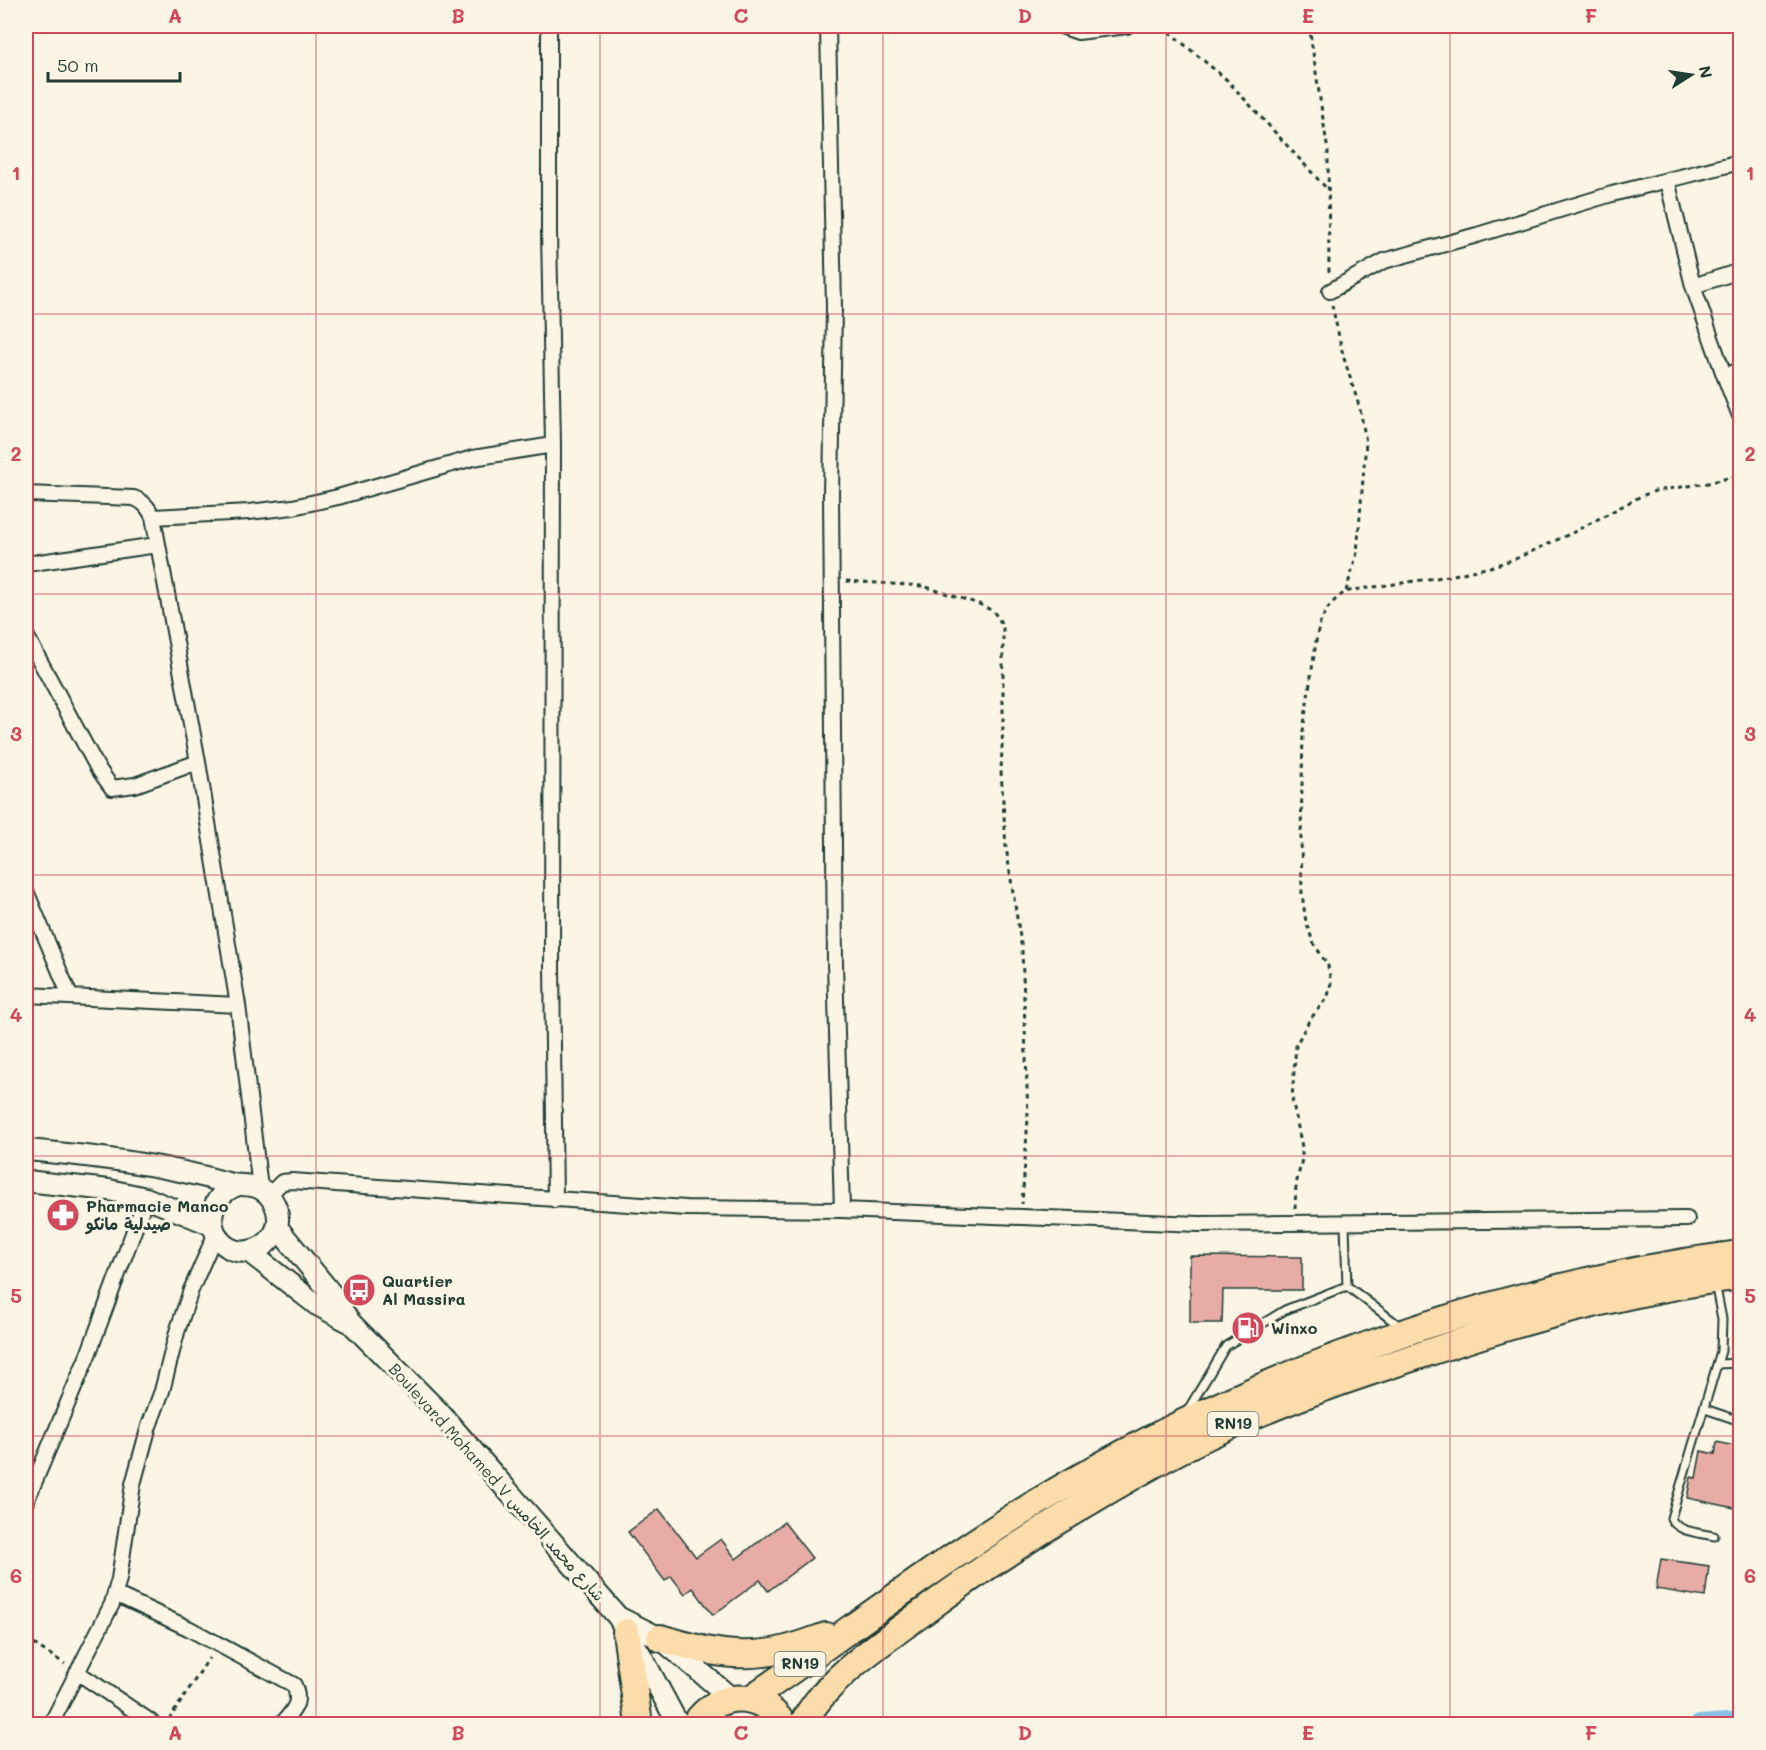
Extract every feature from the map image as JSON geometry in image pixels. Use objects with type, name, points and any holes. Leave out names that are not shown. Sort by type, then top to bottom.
[{"type":"highway","name":"RN19","points":[[695,1725],[702,1714],[715,1704],[740,1699],[967,1547],[1070,1483],[1179,1426],[1297,1373],[1407,1332],[1554,1290],[1633,1272],[1740,1254]]},
{"type":"highway","name":"RN19","points":[[803,1725],[818,1700],[845,1673],[969,1578],[1048,1526],[1179,1450],[1238,1421],[1302,1395],[1485,1333],[1617,1298],[1740,1276]]},
{"type":"highway","points":[[622,1624],[639,1725]]},
{"type":"highway","points":[[660,1638],[712,1652],[736,1655],[763,1654],[785,1650],[849,1628]]},
{"type":"highway","points":[[740,1699],[765,1705],[777,1715],[783,1725]]},
{"type":"street","points":[[549,26],[549,232],[553,446],[552,967],[555,1200]]},
{"type":"street","points":[[828,26],[834,308],[832,581],[835,963],[842,1209]]},
{"type":"street","points":[[1061,26],[1078,32],[1127,26]]},
{"type":"street","points":[[1330,291],[1384,261],[1667,180],[1740,162]]},
{"type":"street","points":[[1667,180],[1694,286],[1740,416]]},
{"type":"street","points":[[1694,286],[1740,271]]},
{"type":"street","points":[[1724,375],[1740,371]]},
{"type":"street","points":[[153,517],[293,507],[338,497],[472,458],[553,446]]},
{"type":"street","points":[[26,494],[134,498],[142,501],[153,517],[198,762],[238,1005],[264,1192]]},
{"type":"street","points":[[26,564],[157,545]]},
{"type":"street","points":[[26,634],[110,787],[116,789],[135,785],[198,762]]},
{"type":"street","points":[[26,891],[70,996]]},
{"type":"street","points":[[26,995],[238,1005]]},
{"type":"street","points":[[26,1150],[104,1156],[194,1173],[238,1185],[249,1185],[264,1192],[275,1205],[278,1216],[277,1227],[272,1238],[265,1245],[248,1251],[238,1251],[230,1248],[214,1230],[146,1198],[109,1190],[26,1181]]},
{"type":"street","points":[[264,1192],[282,1182],[292,1181],[686,1208],[842,1209],[1199,1224],[1687,1219]]},
{"type":"street","points":[[51,1725],[105,1619],[115,1594],[133,1484],[162,1391],[177,1332],[214,1230],[214,1204],[228,1189],[238,1185]]},
{"type":"street","points":[[26,1502],[88,1355],[146,1198]]},
{"type":"street","name":"Boulevard Mohamed V شارع محمد الخامس","points":[[277,1227],[331,1293],[350,1322],[439,1413],[622,1624]]},
{"type":"street","name":"Boulevard Mohamed V شارع محمد الخامس","points":[[248,1251],[317,1305],[350,1322]]},
{"type":"street","points":[[115,1594],[218,1643],[294,1685],[298,1702],[282,1725]]},
{"type":"street","points":[[622,1624],[660,1638],[740,1699]]},
{"type":"street","points":[[622,1624],[678,1725]]},
{"type":"street","points":[[76,1672],[154,1725]]},
{"type":"lane","points":[[1345,1224],[1347,1286]]},
{"type":"lane","points":[[1714,1279],[1723,1331],[1718,1364],[1671,1518],[1678,1527],[1714,1536]]},
{"type":"lane","points":[[1347,1286],[1407,1332]]},
{"type":"lane","points":[[1179,1426],[1226,1346],[1284,1310],[1347,1286]]},
{"type":"lane","points":[[1718,1364],[1740,1362]]},
{"type":"lane","points":[[1705,1409],[1740,1421]]},
{"type":"path","points":[[1162,26],[1227,80],[1328,190]]},
{"type":"path","points":[[1294,1224],[1296,1185],[1302,1159],[1302,1147],[1292,1098],[1296,1045],[1309,1021],[1328,996],[1331,983],[1328,966],[1313,942],[1306,922],[1302,894],[1303,731],[1320,623],[1327,609],[1345,592],[1357,553],[1366,442],[1360,409],[1334,320],[1330,291],[1328,152],[1309,26]]},
{"type":"path","points":[[1345,592],[1449,576],[1490,567],[1515,559],[1562,538],[1641,496],[1655,491],[1708,483],[1740,475]]},
{"type":"path","points":[[832,581],[923,586],[979,604],[996,614],[1002,624],[1004,725],[1001,771],[1006,847],[1022,950],[1028,1118],[1021,1216]]},
{"type":"path","points":[[26,1639],[76,1672]]},
{"type":"path","points":[[166,1725],[218,1643]]},
{"type":"building","points":[[1190,1256],[1302,1257],[1302,1290],[1223,1290],[1222,1323],[1190,1323]]},
{"type":"building","points":[[1717,1442],[1740,1447],[1740,1509],[1687,1498],[1691,1477],[1696,1478],[1701,1451],[1715,1454]]},
{"type":"building","points":[[659,1509],[696,1557],[721,1539],[736,1559],[784,1522],[812,1558],[768,1591],[760,1580],[713,1615],[693,1588],[685,1594],[671,1576],[665,1581],[628,1532]]},
{"type":"building","points":[[1661,1559],[1709,1566],[1705,1597],[1656,1589]]},
{"type":"waterway","points":[[1699,1724],[1740,1721]]},
{"type":"place","name":"Pharmacie Manco صيدلية مانكو","points":[[63,1215]]},
{"type":"place","name":"Quartier Al Massira","points":[[359,1290]]},
{"type":"place","name":"Winxo","points":[[1248,1328]]}]
